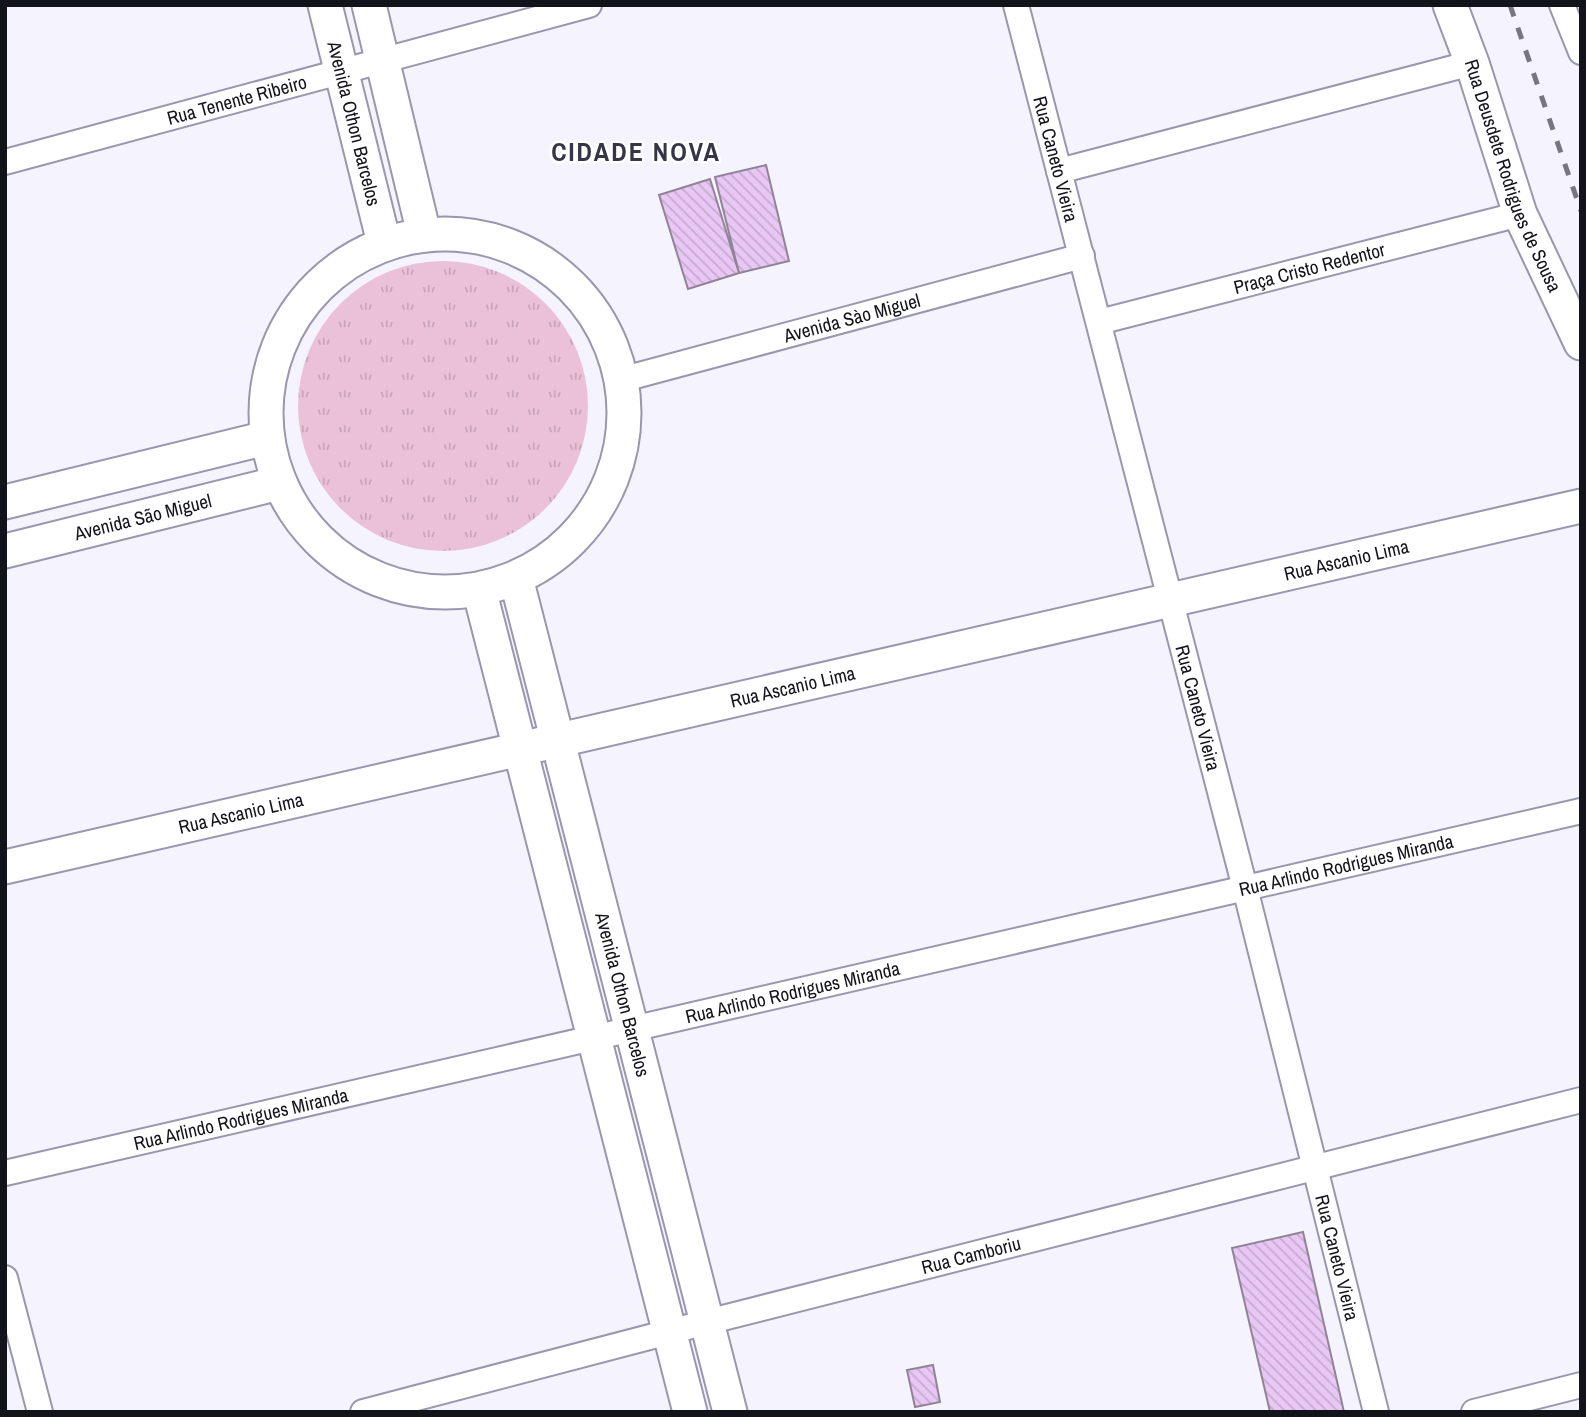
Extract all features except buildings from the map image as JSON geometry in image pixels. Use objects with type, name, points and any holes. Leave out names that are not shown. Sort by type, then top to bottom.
[{"type":"street","name":"Avenida Othon Barcelos","points":[[325,5],[384,243]]},
{"type":"street","points":[[369,5],[424,234]]},
{"type":"street","name":"Rua Tenente Ribeiro","points":[[5,162],[589,5]]},
{"type":"street","name":"Rua Caneto Vieira","points":[[1016,5],[1245,888],[1377,1412]]},
{"type":"street","name":"Rua Deusdete Rodrigues de Sousa","points":[[1450,5],[1472,62],[1520,214],[1581,343]]},
{"type":"street","points":[[1562,5],[1581,52]]},
{"type":"street","points":[[1059,171],[1472,62]]},
{"type":"street","name":"Praça Cristo Redentor","points":[[1099,322],[1520,214]]},
{"type":"street","points":[[424,234],[478,235],[529,253],[573,285],[606,328],[624,379],[625,440],[605,498],[568,545],[516,579],[480,589],[430,592],[382,582],[339,559],[304,525],[279,483],[266,438],[266,389],[279,342],[305,299],[341,266],[384,243],[424,234]]},
{"type":"street","name":"Avenida Sào Miguel","points":[[624,379],[1082,256]]},
{"type":"street","points":[[5,502],[266,438]]},
{"type":"street","name":"Avenida São Miguel","points":[[5,551],[279,483]]},
{"type":"street","name":"Rua Ascanio Lima","points":[[5,867],[1581,506]]},
{"type":"street","name":"Avenida Othon Barcelos","points":[[516,579],[730,1412]]},
{"type":"street","name":"Avenida Othon Barcelos","points":[[480,589],[691,1412]]},
{"type":"street","name":"Rua Arlindo Rodrigues Miranda","points":[[5,1173],[1581,811]]},
{"type":"street","name":"Rua Camboriu","points":[[363,1412],[1581,1100]]},
{"type":"street","points":[[5,1278],[40,1412]]},
{"type":"street","points":[[1474,1412],[1581,1385]]},
{"type":"green space","points":[[443,261],[485,267],[511,278],[535,294],[555,314],[571,338],[582,364],[588,406],[582,448],[571,474],[555,498],[535,518],[511,534],[485,545],[443,551],[401,545],[375,534],[351,518],[331,498],[315,474],[304,448],[298,406],[304,364],[315,338],[331,314],[351,294],[375,278],[401,267]]},
{"type":"railway","points":[[1510,5],[1581,211]]},
{"type":"district","name":"CIDADE NOVA","points":[[636,151]]}]
